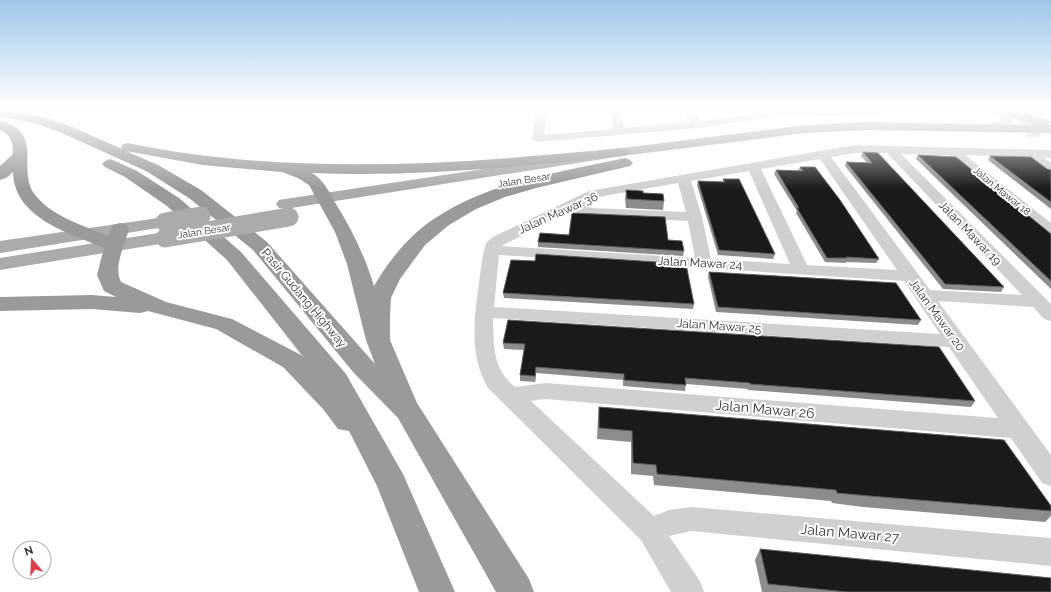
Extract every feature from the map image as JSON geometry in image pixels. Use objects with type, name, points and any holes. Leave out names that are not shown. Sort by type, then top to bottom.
[{"type":"highway","points":[[15,135],[21,144],[21,179],[23,188],[33,203],[49,215],[90,234],[118,237],[108,267],[107,275],[112,286],[120,291],[158,307],[224,324],[292,361],[342,414],[392,484]]},
{"type":"highway","points":[[45,135],[131,174],[173,202],[234,256],[337,381],[392,484],[437,592]]},
{"type":"highway","name":"Pasir Gudang Highway","points":[[76,135],[152,168],[195,194],[260,246],[362,366],[408,411],[516,592]]},
{"type":"highway","points":[[92,141],[213,162],[272,167],[456,167],[626,157]]},
{"type":"highway","points":[[0,175],[21,155]]},
{"type":"highway","points":[[378,340],[379,309],[382,292],[403,257],[430,229],[459,211],[498,194],[626,157]]},
{"type":"highway","points":[[272,167],[297,172],[315,182],[344,232],[358,264],[378,340],[408,411]]},
{"type":"highway","points":[[0,304],[92,302],[158,307]]},
{"type":"main road","name":"Jalan Besar","points":[[0,264],[118,237],[626,157],[716,139],[754,135]]},
{"type":"main road","name":"Jalan Besar","points":[[626,157],[824,135]]},
{"type":"main road","points":[[0,247],[90,234]]},
{"type":"street","points":[[539,135],[538,139],[597,135]]},
{"type":"street","name":"Jalan Mawar 36","points":[[492,250],[494,244],[499,240],[594,194],[855,149],[1051,154]]},
{"type":"street","name":"Jalan Mawar 19","points":[[890,150],[1047,311]]},
{"type":"street","name":"Jalan Mawar 18","points":[[953,152],[1051,230]]},
{"type":"street","points":[[1028,153],[1051,169]]},
{"type":"street","name":"Jalan Mawar 20","points":[[824,155],[1051,475]]},
{"type":"street","points":[[754,167],[801,269]]},
{"type":"street","points":[[684,179],[695,217],[704,264]]},
{"type":"street","points":[[574,203],[584,211],[592,212],[695,217]]},
{"type":"street","points":[[492,250],[484,312],[484,344],[487,362],[496,383],[651,531],[689,592]]},
{"type":"street","name":"Jalan Mawar 24","points":[[492,250],[909,276]]},
{"type":"street","points":[[922,295],[1047,311]]},
{"type":"street","name":"Jalan Mawar 25","points":[[484,312],[955,341]]},
{"type":"street","name":"Jalan Mawar 26","points":[[511,396],[545,391],[1018,429]]},
{"type":"street","name":"Jalan Mawar 27","points":[[651,531],[669,522],[691,518],[1051,552]]},
{"type":"building","points":[[863,152],[878,153],[1004,287],[945,284],[846,162],[872,163]]},
{"type":"building","points":[[918,155],[956,157],[1051,234],[1051,281]]},
{"type":"building","points":[[990,156],[1031,157],[1047,169],[1051,170],[1051,202]]},
{"type":"building","points":[[800,167],[815,167],[840,200],[879,259],[846,257],[847,258],[827,258],[776,170],[803,171]]},
{"type":"building","points":[[723,179],[739,179],[775,254],[719,250],[698,181],[725,182]]},
{"type":"building","points":[[626,190],[663,194],[664,201],[627,199]]},
{"type":"building","points":[[572,213],[665,217],[668,240],[682,241],[684,251],[538,242],[540,233],[569,235]]},
{"type":"building","points":[[536,254],[686,264],[694,304],[503,293],[511,260],[535,261]]},
{"type":"building","points":[[709,272],[896,283],[921,320],[718,307]]},
{"type":"building","points":[[508,320],[939,347],[975,401],[685,378],[686,385],[660,383],[624,380],[624,374],[536,367],[535,376],[520,375],[525,344],[503,343]]},
{"type":"building","points":[[599,407],[1004,440],[1051,506],[1051,511],[837,493],[836,490],[657,474],[656,465],[633,463],[632,431],[599,428]]},
{"type":"building","points":[[760,549],[1051,578],[1051,592],[847,592],[768,584]]}]
